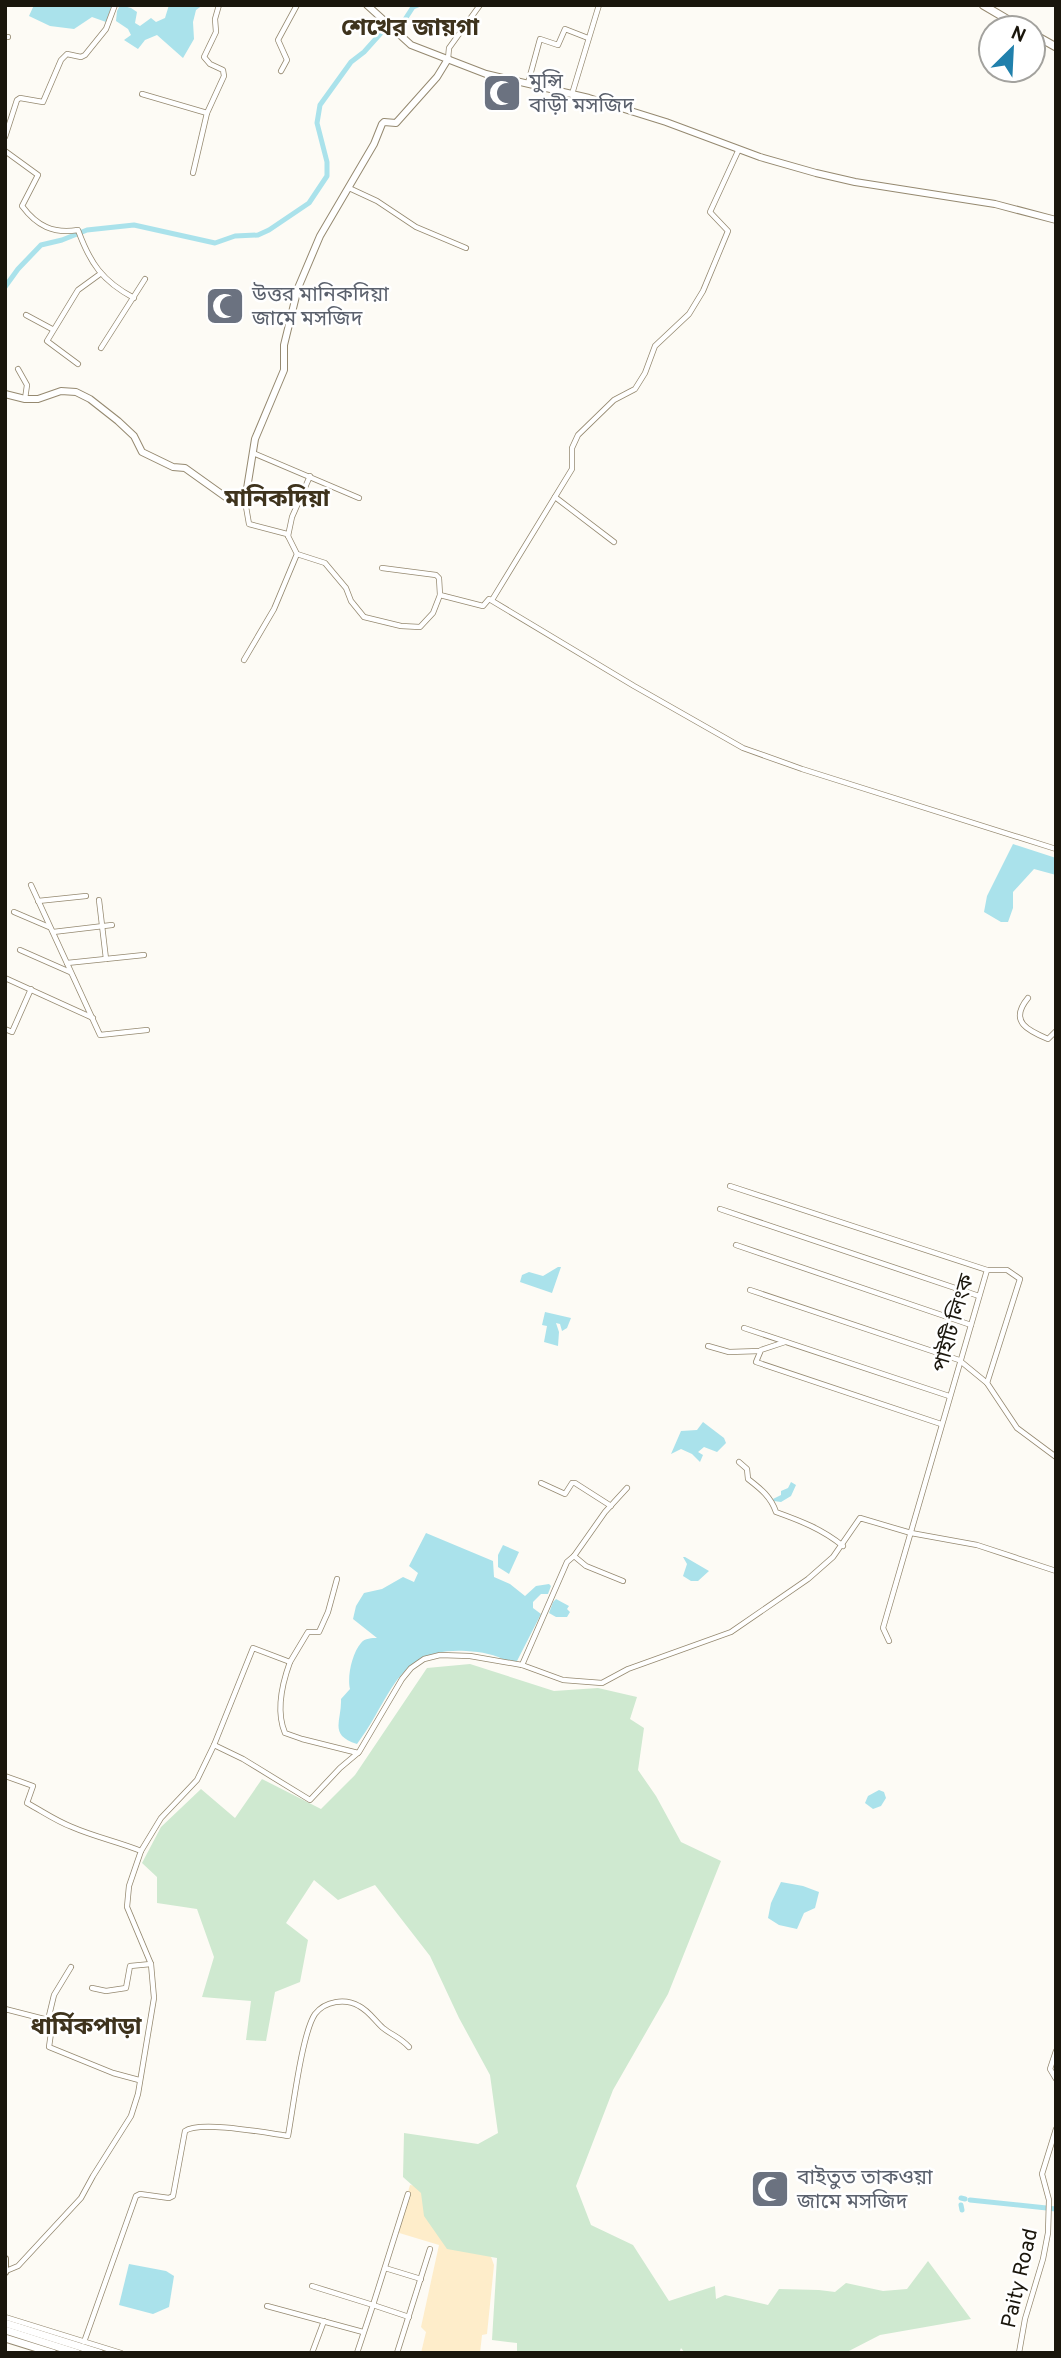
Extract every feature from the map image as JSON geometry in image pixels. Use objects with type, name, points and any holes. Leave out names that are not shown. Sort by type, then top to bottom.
[{"type":"main road","points":[[367,5],[411,45],[485,74],[572,94],[666,122],[790,166],[856,182],[995,204],[1056,220]]},
{"type":"main road","points":[[983,5],[998,14]]},
{"type":"main road","points":[[5,394],[25,399],[38,399],[61,391],[83,396],[134,436],[142,452],[173,467],[185,468],[227,498],[245,501],[255,439],[284,370],[284,345],[298,288],[320,236],[374,144],[382,124],[396,123],[437,77],[448,58]]},
{"type":"main road","points":[[5,2259],[5,2271]]},
{"type":"main road","points":[[5,2323],[100,2353]]},
{"type":"main road","points":[[5,2330],[77,2353]]},
{"type":"main road","points":[[5,2338],[53,2353]]},
{"type":"street","points":[[5,137],[17,100],[20,98],[43,102],[61,60],[67,54],[79,57],[85,55],[106,29],[115,5]]},
{"type":"street","points":[[193,173],[207,113],[224,73],[204,57],[215,32],[219,5]]},
{"type":"street","points":[[281,71],[287,60],[278,40],[297,5]]},
{"type":"street","points":[[448,58],[449,48],[480,5]]},
{"type":"street","points":[[572,94],[600,5]]},
{"type":"street","points":[[528,83],[540,39],[558,45],[565,29],[588,38]]},
{"type":"street","points":[[142,94],[207,113]]},
{"type":"street","points":[[492,600],[572,469],[572,449],[578,435],[614,400],[635,389],[645,373],[655,346],[689,314],[703,291],[728,230],[710,212],[739,149]]},
{"type":"street","points":[[5,151],[38,175],[22,206],[29,215],[44,229],[78,230],[89,259],[100,274],[134,298]]},
{"type":"street","points":[[348,187],[377,201],[416,227],[466,248]]},
{"type":"street","points":[[78,364],[47,341],[52,328],[78,290],[100,274]]},
{"type":"street","points":[[101,348],[145,279]]},
{"type":"street","points":[[26,315],[52,328]]},
{"type":"street","points":[[18,369],[27,385],[25,399]]},
{"type":"street","points":[[253,453],[359,498]]},
{"type":"street","points":[[288,536],[292,517],[310,477]]},
{"type":"street","points":[[555,497],[614,542]]},
{"type":"street","points":[[245,501],[250,525],[281,532],[288,536],[297,554],[325,563],[346,588],[351,601],[363,617],[420,628],[433,613],[440,595],[439,578],[436,575],[382,568]]},
{"type":"street","points":[[244,660],[274,609],[297,554]]},
{"type":"street","points":[[440,595],[483,606],[489,599],[492,600],[743,748],[1056,849]]},
{"type":"street","points":[[31,885],[100,1035],[147,1030]]},
{"type":"street","points":[[38,901],[86,896]]},
{"type":"street","points":[[99,900],[106,959]]},
{"type":"street","points":[[14,912],[52,930],[112,925]]},
{"type":"street","points":[[20,950],[71,972]]},
{"type":"street","points":[[67,963],[144,955]]},
{"type":"street","points":[[5,978],[93,1018]]},
{"type":"street","points":[[5,1029],[12,1032],[31,989]]},
{"type":"street","points":[[1028,998],[1022,1009],[1024,1029],[1048,1039],[1056,1031]]},
{"type":"street","name":"পাইটি লিংক","points":[[730,1186],[987,1270],[883,1628],[889,1641]]},
{"type":"street","points":[[720,1209],[979,1296]]},
{"type":"street","points":[[736,1245],[971,1325]]},
{"type":"street","points":[[987,1270],[1007,1270],[1020,1279],[987,1383]]},
{"type":"street","points":[[751,1290],[959,1360],[987,1383],[1017,1428],[1056,1457]]},
{"type":"street","points":[[744,1328],[949,1396]]},
{"type":"street","points":[[708,1346],[729,1352],[761,1350],[785,1342]]},
{"type":"street","points":[[761,1350],[756,1362],[941,1424]]},
{"type":"street","points":[[739,1462],[747,1469],[748,1479],[773,1502],[776,1512],[826,1532],[842,1546]]},
{"type":"street","points":[[541,1483],[565,1494],[572,1482],[611,1506]]},
{"type":"street","points":[[522,1665],[567,1562],[627,1488]]},
{"type":"street","points":[[214,1745],[243,1759],[310,1800],[359,1752],[402,1679],[424,1659],[449,1655],[522,1665],[563,1680],[602,1683],[628,1669],[731,1632],[808,1579],[833,1557],[860,1518],[911,1533],[977,1545],[1056,1571]]},
{"type":"street","points":[[574,1556],[586,1566],[623,1581]]},
{"type":"street","points":[[337,1578],[328,1612],[319,1632],[308,1632],[290,1662],[279,1720],[285,1732],[302,1739],[359,1752]]},
{"type":"street","points":[[5,2271],[18,2266],[81,2198],[131,2116],[138,2094],[154,1998],[151,1964],[127,1907],[129,1886],[141,1851],[160,1818],[197,1780],[253,1648],[290,1662]]},
{"type":"street","points":[[5,1776],[33,1786],[27,1803],[53,1818],[78,1830],[109,1838],[141,1851]]},
{"type":"street","points":[[92,1988],[107,1991],[126,1988],[131,1966],[151,1964]]},
{"type":"street","points":[[48,2020],[54,1996],[71,1967]]},
{"type":"street","points":[[84,2343],[136,2196],[173,2196],[184,2131],[191,2126],[213,2126],[288,2136],[307,2035],[314,2016],[322,2007],[334,2002],[348,2002],[359,2006],[409,2047]]},
{"type":"street","points":[[5,2009],[48,2020],[52,2026],[49,2047],[113,2073],[139,2080]]},
{"type":"street","points":[[1056,2051],[1050,2069],[1056,2079]]},
{"type":"street","name":"Paity Road","points":[[1019,2353],[1025,2319],[1044,2259],[1049,2200],[1042,2174],[1056,2129]]},
{"type":"street","points":[[357,2353],[408,2193]]},
{"type":"street","points":[[397,2353],[430,2249]]},
{"type":"street","points":[[385,2268],[421,2279]]},
{"type":"street","points":[[312,2286],[409,2317]]},
{"type":"street","points":[[267,2306],[363,2332]]},
{"type":"street","points":[[5,2317],[121,2353]]},
{"type":"street","points":[[312,2353],[324,2321]]},
{"type":"shaded area","points":[[410,2185],[435,2189],[472,2204],[494,2265],[487,2334],[482,2335],[480,2353],[421,2353],[426,2332],[421,2327],[439,2245],[396,2232]]},
{"type":"green space","points":[[470,1664],[554,1691],[598,1688],[637,1697],[630,1719],[644,1728],[638,1770],[656,1796],[681,1842],[721,1861],[668,1994],[613,2090],[576,2186],[591,2225],[633,2245],[669,2301],[715,2286],[716,2299],[725,2295],[768,2305],[779,2289],[835,2292],[846,2283],[883,2291],[907,2289],[928,2261],[971,2319],[880,2335],[845,2353],[685,2353],[681,2348],[679,2353],[517,2353],[517,2343],[492,2340],[497,2258],[447,2249],[424,2216],[421,2193],[403,2177],[404,2133],[478,2144],[498,2133],[490,2075],[430,1956],[375,1885],[338,1900],[314,1880],[286,1923],[308,1940],[300,1982],[275,1992],[266,2041],[246,2040],[251,2001],[202,1997],[214,1957],[197,1909],[157,1903],[157,1877],[142,1863],[161,1827],[201,1789],[235,1818],[262,1779],[321,1809],[355,1775],[427,1668]]},
{"type":"water","points":[[34,5],[112,5],[106,22],[92,17],[74,29],[50,26],[29,16]]},
{"type":"water","points":[[120,5],[137,12],[135,23],[140,26],[151,18],[156,22],[165,18],[169,5],[203,5],[196,10],[193,22],[194,39],[183,58],[157,35],[145,40],[138,49],[124,40],[131,35],[128,29],[116,21]]},
{"type":"water","points":[[1013,844],[1056,858],[1056,875],[1034,869],[1013,892],[1013,908],[1008,922],[1001,922],[984,912],[987,896]]},
{"type":"water","points":[[561,1267],[552,1293],[520,1282],[522,1275],[529,1272],[543,1276]]},
{"type":"water","points":[[545,1312],[571,1318],[567,1328],[562,1331],[560,1324],[556,1323],[559,1332],[558,1346],[544,1342],[547,1326],[542,1325]]},
{"type":"water","points":[[703,1422],[724,1438],[726,1443],[717,1452],[704,1447],[698,1452],[703,1455],[700,1462],[681,1449],[671,1454],[681,1431],[697,1430]]},
{"type":"water","points":[[791,1482],[796,1485],[791,1496],[781,1502],[774,1501],[773,1499],[781,1495],[781,1491],[788,1488]]},
{"type":"water","points":[[426,1533],[493,1561],[494,1577],[510,1584],[525,1596],[536,1586],[551,1586],[548,1594],[541,1594],[533,1602],[533,1608],[541,1614],[517,1661],[508,1662],[488,1654],[466,1651],[442,1652],[424,1658],[398,1679],[357,1744],[339,1732],[341,1699],[350,1689],[351,1665],[358,1647],[364,1640],[377,1638],[353,1619],[356,1606],[364,1593],[382,1589],[403,1577],[414,1582],[418,1573],[409,1566]]},
{"type":"water","points":[[503,1545],[519,1552],[509,1574],[498,1567],[498,1555]]},
{"type":"water","points":[[683,1557],[709,1571],[698,1581],[691,1581],[683,1576],[687,1564]]},
{"type":"water","points":[[556,1599],[569,1606],[567,1617],[556,1617],[549,1613]]},
{"type":"water","points":[[879,1790],[884,1792],[886,1798],[881,1806],[873,1809],[865,1803],[868,1796]]},
{"type":"water","points":[[781,1882],[819,1892],[815,1908],[804,1913],[797,1929],[779,1925],[768,1918],[771,1903]]},
{"type":"water","points":[[129,2264],[166,2271],[174,2276],[169,2307],[153,2314],[119,2305]]},
{"type":"waterway","points":[[5,287],[41,245],[87,230],[134,225],[215,243],[235,236],[258,235],[309,203],[327,176],[327,162],[317,123],[320,105],[351,62],[388,27],[402,24],[413,7],[418,5]]},
{"type":"waterway","points":[[961,2198],[965,2199]]},
{"type":"waterway","points":[[970,2200],[1056,2209]]},
{"type":"waterway","points":[[961,2205],[962,2210]]},
{"type":"place","name":"মুন্সি বাড়ী মসজিদ","points":[[502,93]]},
{"type":"place","name":"উত্তর মানিকদিয়া জামে মসজিদ","points":[[225,306]]},
{"type":"place","name":"বাইতুত তাকওয়া জামে মসজিদ","points":[[770,2189]]},
{"type":"district","name":"শেখের জায়গা","points":[[410,27]]},
{"type":"district","name":"মানিকদিয়া","points":[[277,498]]},
{"type":"district","name":"ধার্মিকপাড়া","points":[[86,2026]]}]
